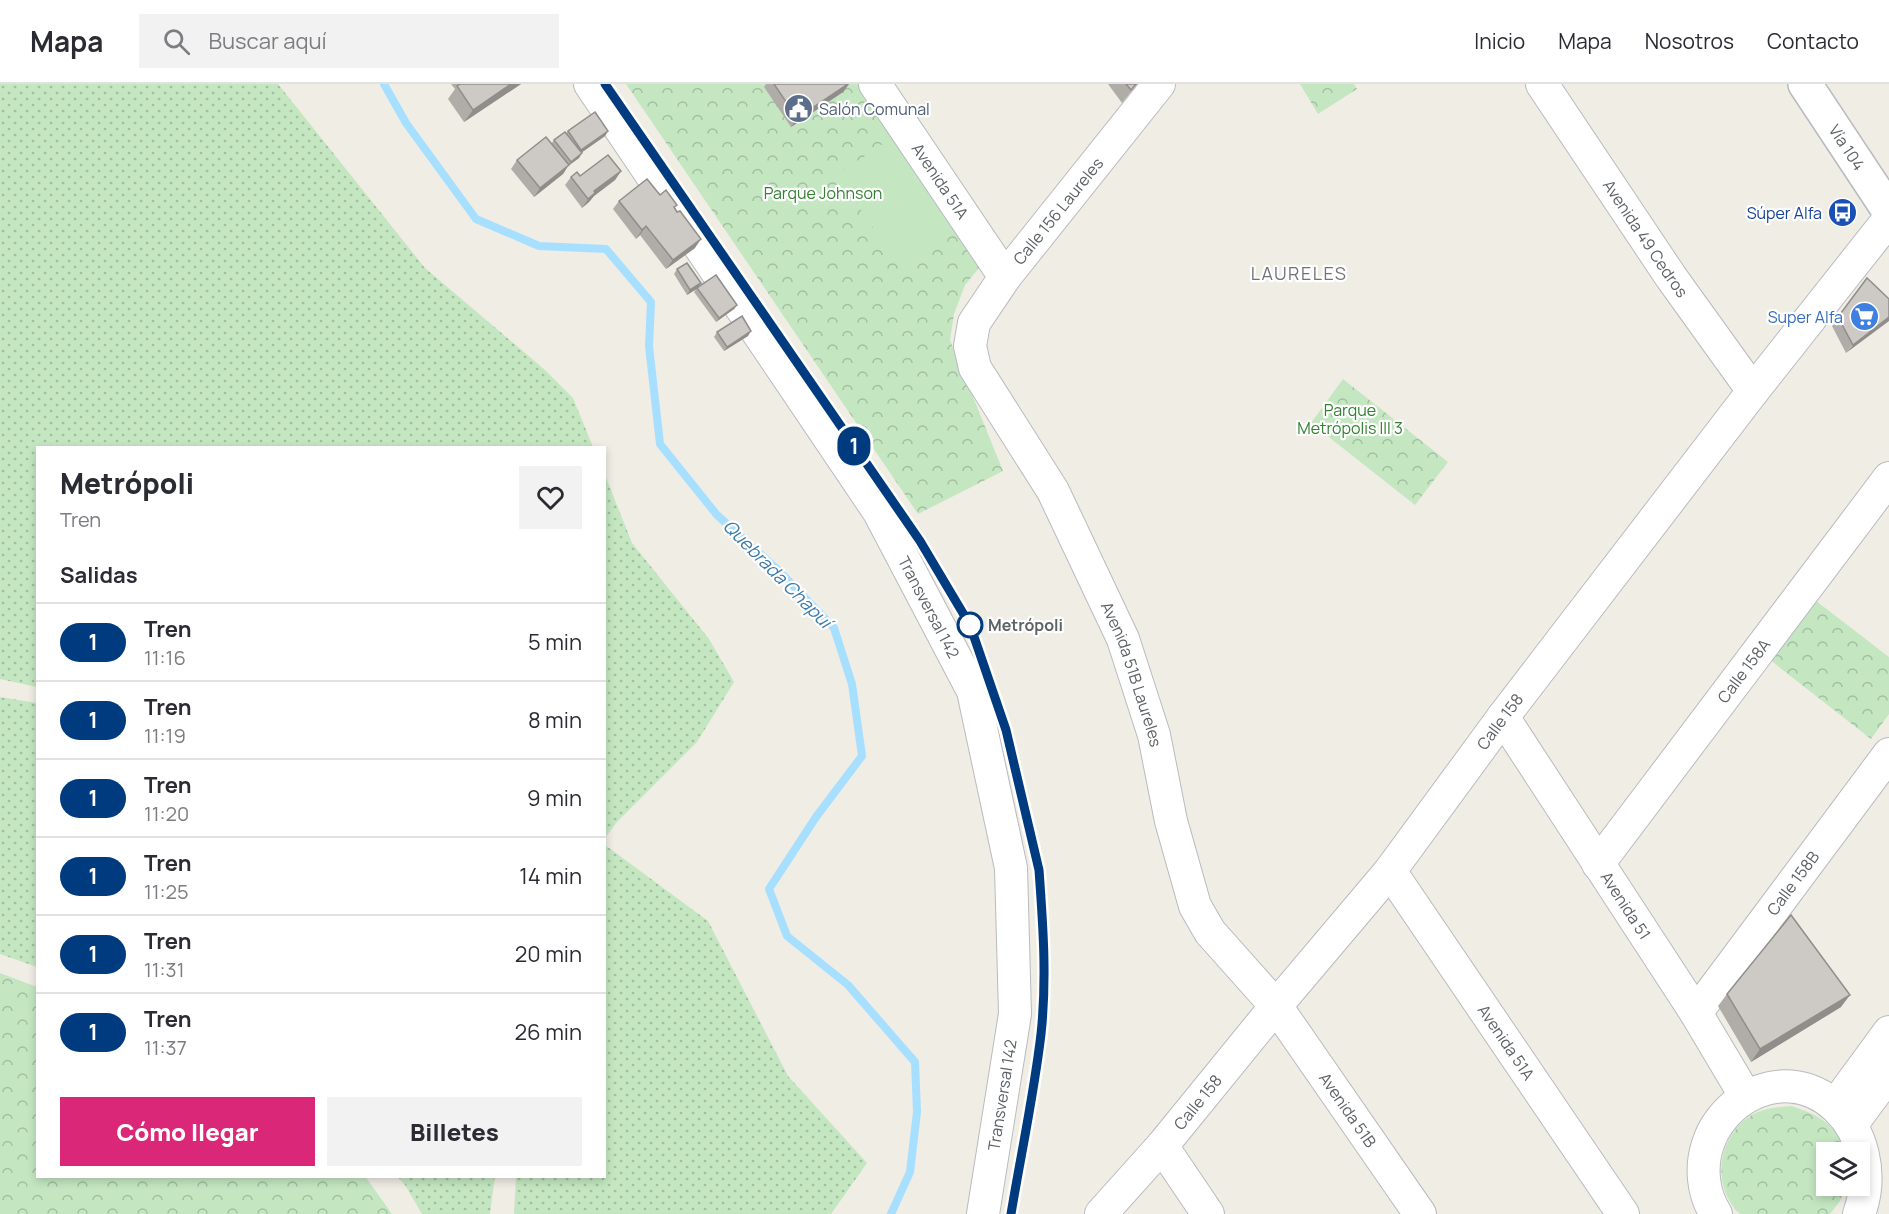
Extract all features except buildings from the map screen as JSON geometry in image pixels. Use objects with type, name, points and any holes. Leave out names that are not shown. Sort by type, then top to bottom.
[{"type":"main road","name":"Vía 104","points":[[1805,84],[1889,211]]},
{"type":"street","name":"Transversal 142","points":[[590,84],[879,512],[973,691],[1011,868],[1015,1014],[983,1214]]},
{"type":"street","name":"Avenida 51A","points":[[875,84],[1005,277]]},
{"type":"street","name":"Calle 156 Laureles","points":[[970,346],[974,323],[1005,277],[1159,84]]},
{"type":"street","name":"Avenida 49 Cedros","points":[[1542,84],[1671,277],[1753,391]]},
{"type":"street","name":"Calle 158","points":[[1101,1214],[1162,1146],[1390,871],[1503,717],[1753,391],[1889,219]]},
{"type":"street","name":"Avenida 51B Laureles","points":[[970,346],[975,368],[1053,491],[1123,639],[1154,735],[1170,821],[1194,906],[1217,940],[1276,1006]]},
{"type":"street","name":"Calle 158A","points":[[1598,864],[1889,478]]},
{"type":"street","name":"Avenida 51","points":[[1503,717],[1695,1013],[1746,1097]]},
{"type":"street","name":"Calle 158B","points":[[1695,1013],[1889,754]]},
{"type":"street","name":"Avenida 51A","points":[[1390,871],[1623,1214]]},
{"type":"street","name":"Avenida 51B","points":[[1276,1006],[1420,1214]]},
{"type":"street","points":[[1846,1112],[1889,1032]]},
{"type":"street","points":[[1846,1112],[1889,1074]]},
{"type":"street","points":[[1716,1214],[1704,1181],[1704,1156],[1712,1132],[1726,1112],[1746,1097],[1768,1088],[1793,1087],[1816,1092],[1846,1112],[1865,1139],[1871,1160],[1871,1181],[1859,1214]]},
{"type":"street","points":[[1162,1146],[1208,1214]]},
{"type":"green space","points":[[0,84],[278,84],[425,268],[545,370],[573,398],[593,446],[36,446],[36,687],[0,679]]},
{"type":"green space","name":"Parque Johnson","points":[[626,84],[871,84],[988,257],[965,285],[954,314],[950,340],[1003,471],[918,514]]},
{"type":"green space","points":[[1300,84],[1354,84],[1357,89],[1318,114]]},
{"type":"green space","points":[[893,137],[957,229],[900,267],[837,175]]},
{"type":"green space","name":"Parque Metrópolis III 3","points":[[1343,379],[1448,462],[1415,505],[1311,423]]},
{"type":"green space","points":[[606,478],[632,543],[709,639],[734,682],[697,742],[617,822],[606,837]]},
{"type":"green space","points":[[1811,597],[1889,657],[1889,714],[1871,739],[1765,656]]},
{"type":"green space","points":[[0,697],[36,703],[36,967],[0,954]]},
{"type":"green space","points":[[606,846],[708,921],[788,1076],[867,1163],[831,1214],[514,1214],[516,1178],[606,1178]]},
{"type":"green space","points":[[0,973],[36,987],[36,1178],[366,1178],[392,1214],[0,1214]]},
{"type":"green space","points":[[1791,1106],[1810,1113],[1825,1122],[1837,1134],[1841,1142],[1816,1142],[1816,1196],[1842,1196],[1830,1214],[1740,1214],[1731,1203],[1722,1177],[1722,1163],[1730,1137],[1750,1116],[1770,1108]]},
{"type":"green space","points":[[399,1178],[495,1178],[490,1214],[422,1214]]},
{"type":"waterway","name":"Quebrada Chapuí","points":[[384,84],[406,123],[476,219],[539,246],[606,249],[651,302],[649,346],[660,444],[717,515],[778,570],[834,628],[852,684],[862,756],[816,817],[769,889],[787,936],[848,985],[915,1062],[917,1112],[910,1172],[891,1214]]},
{"type":"railway","points":[[605,84],[919,541],[970,625],[1006,730],[1039,870],[1045,956],[1041,1034],[1011,1214]]},
{"type":"train","name":"1","points":[[605,84],[920,541],[970,625],[1006,730],[1039,870],[1045,956],[1041,1034],[1011,1214]]},
{"type":"place","name":"Salón Comunal","points":[[798,109]]},
{"type":"place","name":"Súper Alfa","points":[[1843,213]]},
{"type":"place","name":"Super Alfa","points":[[1864,317]]},
{"type":"place","name":"Metrópoli","points":[[970,625]]},
{"type":"district","name":"LAURELES","points":[[1299,274]]}]
